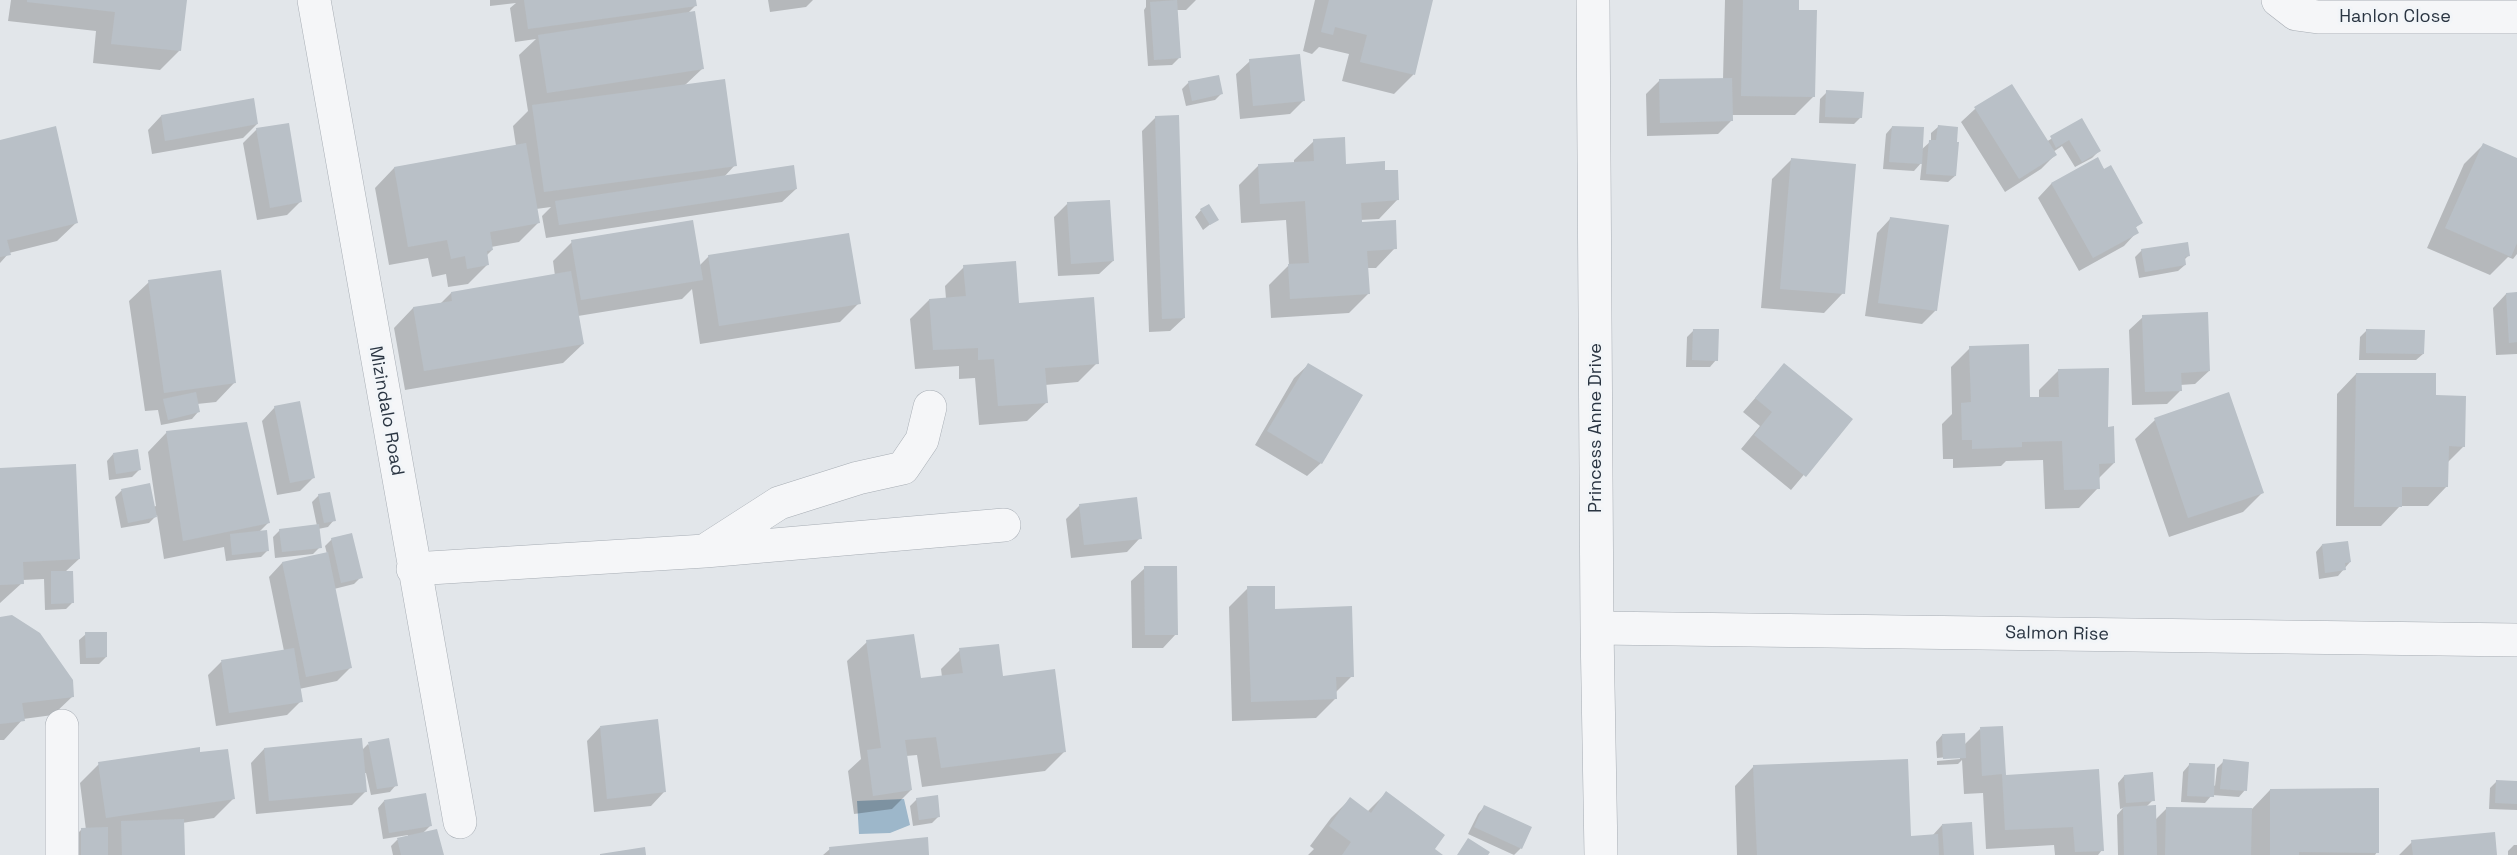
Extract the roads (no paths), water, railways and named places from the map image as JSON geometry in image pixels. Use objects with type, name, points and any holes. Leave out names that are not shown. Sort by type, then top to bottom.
[{"type":"street","name":"Mizindalo Road","points":[[314,0],[413,569],[460,822]]},
{"type":"street","name":"Princess Anne Drive","points":[[1593,0],[1597,628],[1601,855]]},
{"type":"street","name":"Hanlon Close","points":[[2278,0],[2296,14],[2318,17],[2517,17]]},
{"type":"street","points":[[705,551],[779,503],[858,478],[903,468],[922,440],[930,407]]},
{"type":"street","points":[[413,569],[705,551],[1004,525]]},
{"type":"street","name":"Salmon Rise","points":[[1597,628],[2517,640]]},
{"type":"street","points":[[62,726],[62,855]]},
{"type":"water","points":[[904,799],[910,825],[890,833],[859,834],[857,801]]}]
